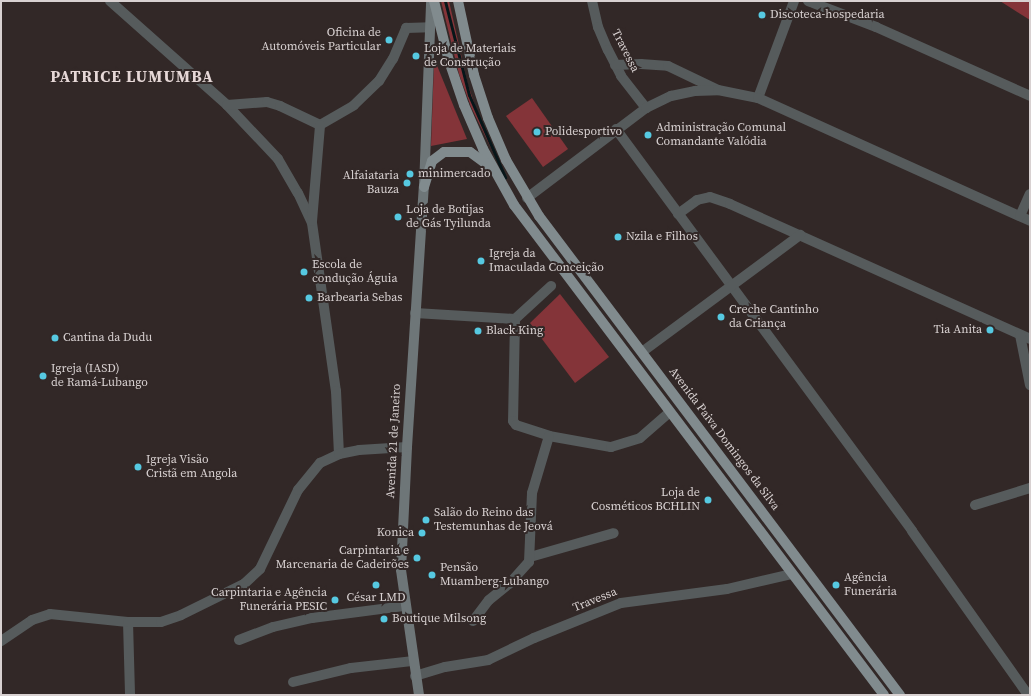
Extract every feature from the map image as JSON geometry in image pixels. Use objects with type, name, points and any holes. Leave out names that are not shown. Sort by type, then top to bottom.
[{"type":"main road","name":"Avenida 21 de Janeiro","points":[[419,695],[412,661],[401,570],[406,447],[424,187],[430,27],[433,1]]},
{"type":"main road","points":[[433,1],[456,84],[493,170],[514,205],[669,413],[884,695]]},
{"type":"main road","name":"Avenida Paiva Domingos da Silva","points":[[458,1],[466,45],[483,104],[506,160],[527,198],[900,695]]},
{"type":"main road","points":[[424,187],[432,161],[444,152],[470,152],[477,155],[493,170]]},
{"type":"street","points":[[110,1],[227,105],[278,159],[312,223]]},
{"type":"street","name":"Travessa","points":[[592,1],[598,27],[615,65],[646,108]]},
{"type":"street","points":[[758,98],[794,1]]},
{"type":"street","points":[[808,1],[876,27],[1030,96]]},
{"type":"street","points":[[320,125],[354,105],[380,81],[393,59],[406,28],[430,27]]},
{"type":"street","points":[[615,65],[641,64],[668,66],[718,90],[758,98],[1030,221]]},
{"type":"street","points":[[527,198],[616,129],[646,108],[671,96],[718,90]]},
{"type":"street","points":[[227,105],[267,102],[280,106],[320,125]]},
{"type":"street","points":[[320,125],[312,223],[333,371],[339,454]]},
{"type":"street","points":[[616,129],[912,531],[1028,695]]},
{"type":"street","points":[[1020,216],[1030,194]]},
{"type":"street","points":[[678,214],[696,200],[710,197],[800,235],[1030,339]]},
{"type":"street","points":[[642,352],[800,235]]},
{"type":"street","points":[[415,313],[515,319],[551,286]]},
{"type":"street","points":[[515,319],[513,421],[521,428],[549,436],[611,447],[640,438],[669,413]]},
{"type":"street","points":[[1020,335],[1030,385]]},
{"type":"street","points":[[472,620],[489,600],[509,584],[526,566],[530,557],[532,493],[549,436]]},
{"type":"street","points":[[1,641],[32,620],[50,614],[128,622],[161,622],[181,615],[244,584],[260,569],[298,490],[320,463],[339,454],[359,450],[406,447]]},
{"type":"street","points":[[975,505],[1030,488]]},
{"type":"street","points":[[530,557],[614,533]]},
{"type":"street","name":"Travessa","points":[[415,676],[445,667],[488,660],[534,638],[621,603],[727,589],[792,574]]},
{"type":"street","points":[[239,640],[273,627],[312,618],[405,606]]},
{"type":"street","points":[[128,622],[130,695]]},
{"type":"street","points":[[293,682],[351,668],[412,661]]},
{"type":"shaded area","points":[[441,1],[449,1],[468,85],[480,120],[505,177],[471,107],[459,74]]},
{"type":"shaded area","points":[[1000,1],[1030,1],[1030,20]]},
{"type":"shaded area","points":[[436,63],[467,139],[431,146],[434,64]]},
{"type":"shaded area","name":"Polidesportivo","points":[[532,98],[568,149],[543,167],[506,116]]},
{"type":"shaded area","points":[[560,294],[609,357],[575,383],[530,323]]},
{"type":"waterway","points":[[445,1],[469,95],[505,177]]},
{"type":"place","name":"Discoteca-hospedaria","points":[[762,15]]},
{"type":"place","name":"Oficina de Automóveis Particular","points":[[389,40]]},
{"type":"place","name":"Loja de Materiais de Construção","points":[[416,56]]},
{"type":"place","name":"Polidesportivo","points":[[537,132]]},
{"type":"place","name":"Administração Comunal Comandante Valódia","points":[[648,135]]},
{"type":"place","name":"minimercado","points":[[410,174]]},
{"type":"place","name":"Alfaiataria Bauza","points":[[407,183]]},
{"type":"place","name":"Loja de Botijas de Gás Tyilunda","points":[[398,217]]},
{"type":"place","name":"Nzila e Filhos","points":[[618,237]]},
{"type":"place","name":"Igreja da Imaculada Conceição","points":[[481,261]]},
{"type":"place","name":"Escola de condução Águia","points":[[304,272]]},
{"type":"place","name":"Barbearia Sebas","points":[[309,298]]},
{"type":"place","name":"Creche Cantinho da Criança","points":[[721,317]]},
{"type":"place","name":"Tia Anita","points":[[990,330]]},
{"type":"place","name":"Black King","points":[[478,331]]},
{"type":"place","name":"Cantina da Dudu","points":[[55,338]]},
{"type":"place","name":"Igreja (IASD) de Ramá-Lubango","points":[[43,376]]},
{"type":"place","name":"Igreja Visão Cristã em Angola","points":[[138,467]]},
{"type":"place","name":"Loja de Cosméticos BCHLIN","points":[[708,500]]},
{"type":"place","name":"Salão do Reino das Testemunhas de Jeová","points":[[426,520]]},
{"type":"place","name":"Konica","points":[[422,533]]},
{"type":"place","name":"Carpintaria e Marcenaria de Cadeirões","points":[[417,558]]},
{"type":"place","name":"Pensão Muamberg-Lubango","points":[[432,575]]},
{"type":"place","name":"César LMD","points":[[376,585]]},
{"type":"place","name":"Agência Funerária","points":[[836,585]]},
{"type":"place","name":"Carpintaria e Agência Funerária PESIC","points":[[335,600]]},
{"type":"place","name":"Boutique Milsong","points":[[384,619]]},
{"type":"district","name":"PATRICE LUMUMBA","points":[[132,76]]}]
